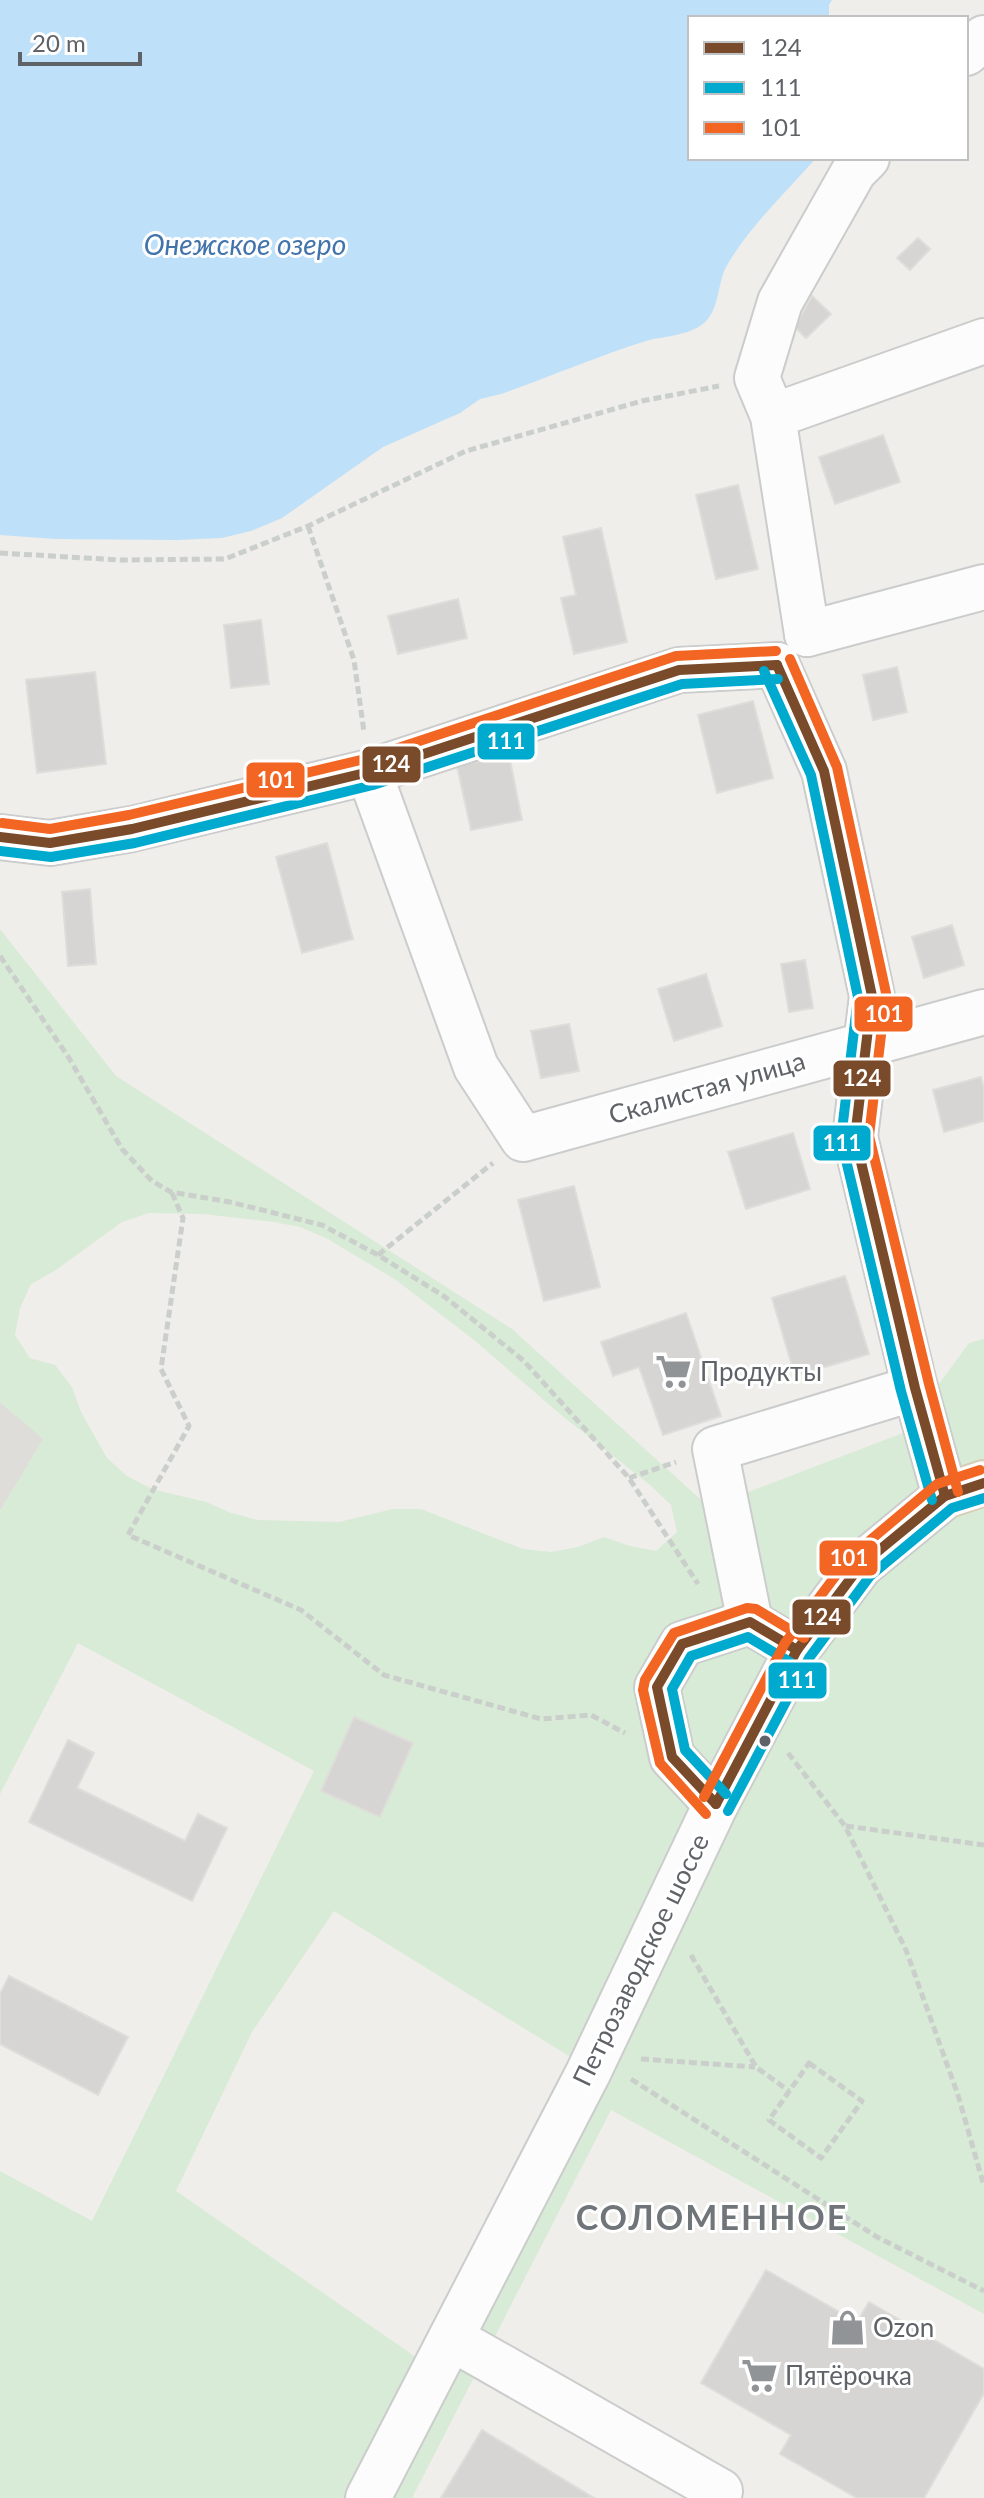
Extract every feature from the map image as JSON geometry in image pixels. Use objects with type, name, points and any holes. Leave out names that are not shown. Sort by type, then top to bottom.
[{"type":"street","points":[[968,51],[984,38]]},
{"type":"street","points":[[807,634],[765,397],[780,302],[854,171],[865,160]]},
{"type":"street","points":[[765,397],[984,341]]},
{"type":"street","points":[[0,837],[50,843],[132,829],[369,772],[679,670],[777,665],[807,634],[984,587]]},
{"type":"street","points":[[777,665],[824,771],[872,996],[855,1137],[915,1388],[964,1490]]},
{"type":"street","points":[[369,772],[476,1067],[523,1139]]},
{"type":"street","name":"Скалистая улица","points":[[523,1139],[984,1012]]},
{"type":"street","points":[[739,1625],[715,1449],[915,1388]]},
{"type":"street","name":"Петрозаводское шоссе","points":[[368,2498],[596,2056],[716,1804],[797,1650],[860,1566],[964,1490]]},
{"type":"street","points":[[716,1804],[672,1757],[657,1687],[682,1644],[739,1625],[797,1650]]},
{"type":"street","points":[[451,2338],[720,2491],[718,2498]]},
{"type":"path","points":[[0,553],[120,560],[225,559],[308,526],[466,451],[642,401],[765,397]]},
{"type":"path","points":[[308,526],[354,660],[369,772]]},
{"type":"path","points":[[0,956],[69,1058],[122,1149],[152,1181],[171,1192],[230,1202],[322,1225],[445,1297],[524,1361],[629,1478],[739,1625]]},
{"type":"path","points":[[378,1255],[523,1139]]},
{"type":"path","points":[[171,1192],[183,1218],[161,1369],[189,1426],[128,1535],[301,1610],[384,1675],[541,1719],[591,1715],[672,1757]]},
{"type":"path","points":[[759,1721],[845,1826],[906,1950],[958,2095],[984,2186]]},
{"type":"path","points":[[845,1826],[984,1845]]},
{"type":"path","points":[[666,1911],[756,2067],[789,2091]]},
{"type":"path","points":[[596,2056],[756,2067]]},
{"type":"path","points":[[596,2056],[877,2237],[984,2291]]},
{"type":"path","points":[[809,2063],[862,2101],[821,2158],[769,2120],[789,2091],[809,2063]]},
{"type":"shaded area","points":[[0,1402],[44,1439],[0,1511]]},
{"type":"green space","points":[[0,929],[116,1076],[512,1329],[709,1507],[903,1433],[969,1343],[984,1339],[984,2314],[611,2110],[412,2498],[0,2498],[0,2171],[92,2221],[314,1771],[78,1643],[0,1794],[0,1511],[43,1439],[0,1402]],"holes":[[[149,1213],[203,1214],[300,1227],[326,1238],[396,1280],[650,1485],[671,1505],[677,1532],[656,1551],[604,1537],[578,1547],[551,1552],[523,1549],[421,1509],[393,1509],[339,1522],[258,1520],[206,1502],[152,1489],[127,1476],[107,1458],[81,1412],[72,1387],[55,1365],[30,1358],[15,1335],[20,1308],[31,1284],[56,1270],[122,1222]],[[334,1911],[577,2061],[420,2360],[176,2191],[252,2032]]]},
{"type":"water","name":"Онежское озеро","points":[[0,0],[832,0],[829,16],[688,16],[688,160],[814,160],[735,252],[723,274],[713,311],[698,327],[646,341],[480,399],[460,413],[383,447],[282,518],[251,531],[222,538],[177,540],[55,539],[0,535]]},
{"type":"building","points":[[918,238],[930,249],[910,270],[897,258]]},
{"type":"building","points":[[812,296],[831,314],[806,338],[795,327]]},
{"type":"building","points":[[883,435],[900,482],[835,504],[819,457]]},
{"type":"building","points":[[738,485],[758,569],[716,579],[696,495]]},
{"type":"building","points":[[601,528],[627,642],[574,654],[561,598],[576,595],[563,537]]},
{"type":"building","points":[[458,599],[467,638],[398,654],[388,616]]},
{"type":"building","points":[[261,620],[269,684],[231,688],[224,625]]},
{"type":"building","points":[[897,667],[907,712],[873,720],[863,675]]},
{"type":"building","points":[[95,672],[106,764],[37,773],[26,680]]},
{"type":"building","points":[[753,701],[773,778],[717,793],[698,715]]},
{"type":"building","points":[[509,755],[522,820],[471,830],[457,766]]},
{"type":"building","points":[[327,843],[353,939],[302,953],[276,857]]},
{"type":"building","points":[[90,889],[96,964],[68,966],[62,892]]},
{"type":"building","points":[[952,925],[964,965],[924,978],[912,937]]},
{"type":"building","points":[[805,960],[813,1008],[789,1012],[781,964]]},
{"type":"building","points":[[706,974],[722,1026],[674,1041],[658,989]]},
{"type":"building","points":[[569,1024],[579,1071],[541,1078],[531,1031]]},
{"type":"building","points":[[981,1077],[984,1121],[944,1132],[933,1090]]},
{"type":"building","points":[[793,1133],[810,1189],[746,1209],[728,1152]]},
{"type":"building","points":[[574,1186],[600,1287],[544,1301],[518,1200]]},
{"type":"building","points":[[845,1276],[869,1354],[795,1376],[772,1298]]},
{"type":"building","name":"Продукты","points":[[686,1313],[721,1416],[663,1435],[639,1367],[613,1376],[601,1342]]},
{"type":"building","points":[[354,1717],[413,1743],[380,1817],[321,1791]]},
{"type":"building","points":[[68,1740],[94,1753],[77,1788],[185,1841],[198,1814],[227,1828],[192,1901],[29,1822]]},
{"type":"building","points":[[9,1976],[128,2037],[98,2095],[0,2044],[0,1994]]},
{"type":"building","points":[[766,2270],[857,2322],[869,2302],[984,2369],[984,2393],[924,2498],[857,2498],[780,2454],[791,2435],[701,2383]]},
{"type":"building","points":[[482,2430],[594,2498],[441,2498]]},
{"type":"transit line","name":"101","points":[[2,823],[50,829],[129,815],[365,759],[676,656],[776,651]]},
{"type":"transit line","name":"101","points":[[790,659],[837,767],[886,993],[869,1136],[958,1492]]},
{"type":"transit line","name":"124","points":[[777,665],[824,771],[872,996],[855,1137],[915,1388],[945,1496]]},
{"type":"transit line","name":"124","points":[[0,837],[50,843],[132,829],[369,772],[679,670],[777,665]]},
{"type":"transit line","name":"111","points":[[764,671],[811,775],[858,997],[841,1139],[901,1391],[932,1500]]},
{"type":"transit line","name":"111","points":[[0,851],[51,857],[135,843],[373,785],[682,684],[778,679]]},
{"type":"transit line","name":"101","points":[[704,1797],[785,1643],[849,1558],[937,1484],[980,1470]]},
{"type":"transit line","name":"124","points":[[716,1804],[797,1650],[860,1566],[945,1496],[984,1483]]},
{"type":"transit line","name":"111","points":[[728,1811],[809,1658],[870,1576],[952,1508],[984,1498]]},
{"type":"transit line","name":"101","points":[[706,1814],[660,1763],[643,1690],[645,1680],[674,1633],[747,1608],[756,1609],[804,1638]]},
{"type":"transit line","name":"124","points":[[716,1804],[672,1757],[657,1687],[682,1644],[750,1622],[797,1650]]},
{"type":"transit line","name":"111","points":[[726,1794],[685,1750],[672,1689],[691,1656],[748,1637],[790,1662]]},
{"type":"place","name":"Продукты","points":[[674,1372]]},
{"type":"place","name":"Ozon","points":[[847,2328]]},
{"type":"place","name":"Пятёрочка","points":[[759,2376]]},
{"type":"district","name":"СОЛОМЕННОЕ","points":[[712,2218]]}]
